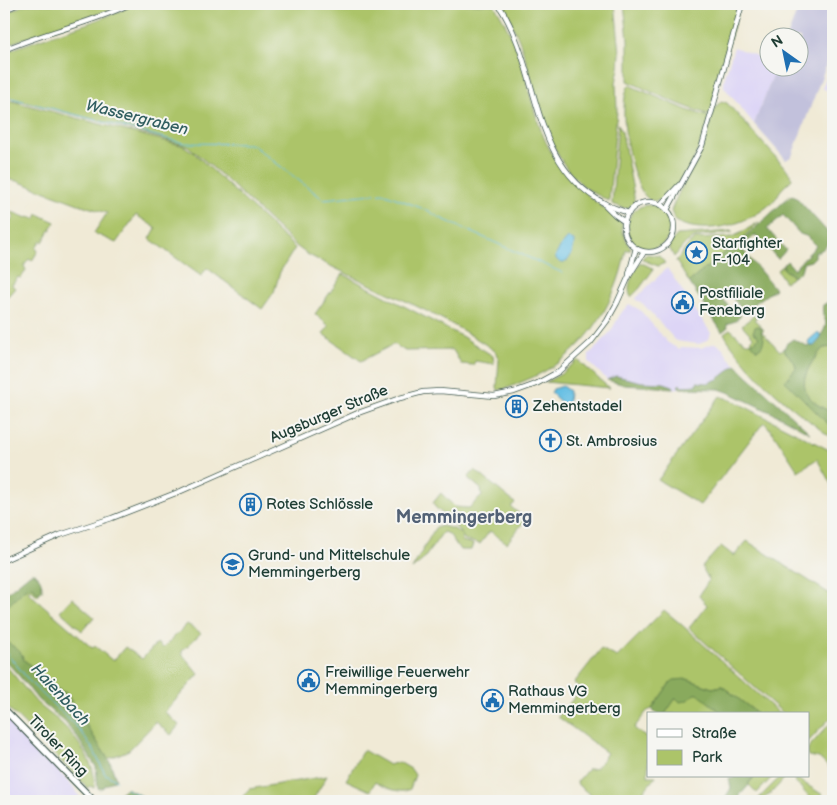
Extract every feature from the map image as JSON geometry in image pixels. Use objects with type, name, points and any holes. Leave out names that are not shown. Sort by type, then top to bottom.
[{"type":"highway","points":[[4,9],[14,4]]},
{"type":"main road","name":"Tiroler Ring","points":[[4,709],[94,801]]},
{"type":"street","points":[[4,50],[46,34],[98,18],[130,4]]},
{"type":"street","points":[[498,4],[517,41],[537,108],[553,149],[567,171],[577,182],[625,222]]},
{"type":"street","points":[[667,210],[698,156],[707,133],[742,4]]},
{"type":"street","points":[[660,205],[682,183]]},
{"type":"street","points":[[652,203],[660,205],[667,210],[674,225],[671,238],[666,246],[658,250],[644,252],[636,248],[627,238],[625,222],[629,213],[642,204],[652,203]]},
{"type":"street","points":[[604,204],[629,213]]},
{"type":"street","name":"Augsburger Straße","points":[[4,560],[60,535],[112,518],[181,491],[365,410],[400,398],[423,392],[440,391],[494,396],[514,392],[536,384],[570,363],[591,342],[607,321],[619,300],[629,276],[636,248]]},
{"type":"street","name":"Augsburger Straße","points":[[629,276],[644,252]]},
{"type":"shaded area","points":[[800,4],[833,4],[833,47],[792,156],[786,160],[754,124],[772,78],[810,78],[810,28],[791,28]]},
{"type":"shaded area","points":[[734,47],[760,57],[760,78],[772,78],[754,124],[724,87],[724,80]]},
{"type":"shaded area","points":[[833,59],[833,93],[822,88]]},
{"type":"shaded area","points":[[667,268],[711,333],[708,339],[702,343],[676,341],[645,306],[635,299]]},
{"type":"shaded area","points":[[629,304],[640,310],[667,342],[673,346],[680,349],[681,347],[701,348],[715,343],[722,347],[727,356],[736,365],[718,379],[708,383],[697,382],[698,385],[683,386],[680,384],[681,388],[671,389],[673,388],[664,383],[642,382],[616,376],[607,380],[589,362],[589,354],[611,331],[621,313]]},
{"type":"shaded area","points":[[4,713],[74,788],[82,801],[4,801]]},
{"type":"green space","points":[[26,4],[122,4],[93,16],[4,46],[4,14]]},
{"type":"green space","points":[[135,4],[494,4],[515,44],[543,136],[556,160],[586,194],[622,223],[624,234],[631,250],[626,250],[621,272],[604,312],[578,345],[562,360],[511,387],[498,390],[499,359],[495,351],[450,323],[307,254],[188,146],[4,97],[4,53],[103,18]]},
{"type":"green space","points":[[501,4],[615,4],[620,53],[616,83],[617,111],[609,201],[589,190],[575,179],[555,149],[542,115],[522,48]]},
{"type":"green space","points":[[624,4],[736,4],[738,12],[718,78],[710,115],[668,100],[628,81],[628,40]]},
{"type":"green space","points":[[629,85],[687,110],[710,117],[697,152],[684,176],[668,195],[658,201],[648,199],[641,189],[630,160],[624,125],[625,95]]},
{"type":"green space","points":[[4,99],[184,146],[193,152],[295,248],[280,272],[274,292],[262,309],[207,268],[201,276],[150,239],[156,228],[136,215],[116,243],[94,233],[107,213],[17,181],[4,179]]},
{"type":"green space","points":[[721,101],[727,103],[789,172],[792,179],[768,206],[743,221],[715,228],[687,226],[675,221],[671,211],[699,156],[707,137],[713,113]]},
{"type":"green space","points":[[618,124],[622,132],[634,196],[634,203],[627,209],[612,204]]},
{"type":"green space","points":[[791,195],[795,196],[832,237],[825,247],[815,252],[815,257],[811,261],[803,263],[801,271],[793,277],[789,272],[785,271],[783,265],[787,261],[794,269],[816,246],[806,236],[800,234],[783,215],[767,229],[786,250],[778,259],[756,235],[748,241],[755,249],[751,250],[743,239]]},
{"type":"green space","points":[[653,205],[665,211],[670,218],[670,236],[665,243],[658,248],[645,249],[637,246],[630,239],[627,223],[630,215],[637,208]]},
{"type":"green space","points":[[12,212],[27,218],[36,219],[38,214],[55,222],[43,242],[41,241],[36,248],[38,251],[32,261],[29,259],[24,266],[26,270],[21,278],[18,277],[12,285],[15,288],[7,297],[4,295],[4,230],[14,217],[11,214]]},
{"type":"green space","points":[[759,222],[737,243],[689,282],[676,261],[689,244],[695,239],[731,237]]},
{"type":"green space","points":[[733,232],[694,238],[685,244],[674,257],[668,245],[677,235]]},
{"type":"green space","points":[[737,243],[775,289],[745,310],[727,292],[721,298],[733,311],[738,312],[741,316],[727,324],[728,327],[722,332],[689,282]]},
{"type":"green space","points":[[647,254],[659,256],[665,263],[658,266],[643,260],[642,258]]},
{"type":"green space","points":[[640,262],[653,270],[631,297],[629,293],[630,284]]},
{"type":"green space","points":[[783,265],[783,268],[793,277],[785,282],[777,270]]},
{"type":"green space","points":[[343,274],[463,337],[493,356],[494,364],[475,361],[473,365],[461,364],[453,350],[405,351],[394,344],[361,361],[323,334],[329,326],[315,314]]},
{"type":"green space","points":[[833,299],[833,347],[823,348],[815,358],[805,376],[804,385],[806,392],[812,400],[833,413],[833,429],[785,381],[796,368],[795,363],[784,350],[786,344],[793,339],[807,346],[814,346],[821,338],[826,326],[823,305]]},
{"type":"green space","points":[[755,315],[757,317],[754,319],[764,330],[762,332],[780,351],[785,347],[784,350],[795,363],[796,368],[786,381],[833,429],[833,439],[772,390],[750,368],[727,339],[724,333],[730,329],[746,343],[750,343],[753,337],[742,325]]},
{"type":"green space","points":[[758,326],[762,329],[761,332],[764,339],[762,346],[757,350],[750,342],[754,342],[759,337],[753,332],[755,327]]},
{"type":"green space","points":[[833,347],[833,413],[812,400],[806,392],[804,385],[805,376],[815,358],[823,348]]},
{"type":"green space","points":[[578,360],[609,388],[546,382],[561,374]]},
{"type":"green space","points":[[736,365],[810,433],[728,392],[719,389],[681,388],[678,386],[680,384],[683,386],[697,385],[697,382],[708,383],[718,379]]},
{"type":"green space","points":[[616,376],[642,382],[664,383],[673,386],[673,388],[625,385],[607,380]]},
{"type":"green space","points":[[720,396],[736,402],[833,452],[833,488],[817,459],[798,471],[764,422],[700,505],[658,480]]},
{"type":"green space","points":[[475,470],[515,503],[511,507],[526,519],[507,543],[490,531],[480,544],[465,540],[454,524],[433,503],[441,493],[455,507],[469,508],[482,496],[481,489],[468,478]]},
{"type":"green space","points":[[442,526],[454,529],[462,535],[462,541],[473,544],[471,550],[460,550],[449,534],[443,532],[423,560],[412,569],[435,528]]},
{"type":"green space","points":[[747,541],[833,596],[833,715],[810,740],[810,712],[782,712],[689,628],[707,605],[699,596],[709,580],[702,567],[721,546],[734,556]]},
{"type":"green space","points":[[31,573],[40,578],[42,591],[36,592],[33,586],[25,589],[4,610],[4,595]]},
{"type":"green space","points":[[33,586],[36,592],[39,593],[38,596],[30,589],[28,592],[91,647],[95,646],[113,661],[125,647],[142,659],[157,643],[163,648],[187,624],[201,633],[182,651],[182,654],[199,674],[165,712],[179,725],[171,735],[156,722],[129,750],[108,759],[85,723],[75,714],[74,707],[59,689],[52,688],[24,660],[21,653],[4,640],[4,610],[25,589]]},
{"type":"green space","points":[[72,598],[94,617],[82,631],[60,611]]},
{"type":"green space","points":[[664,610],[778,712],[755,712],[722,686],[712,688],[687,679],[670,683],[652,709],[647,711],[634,728],[647,738],[647,778],[654,778],[636,801],[598,801],[578,785],[577,782],[588,769],[597,767],[607,753],[558,717],[581,689],[574,683],[601,649],[617,657]]},
{"type":"green space","points":[[4,640],[21,653],[24,660],[52,688],[67,693],[74,707],[75,714],[85,723],[110,762],[116,779],[100,789],[98,788],[96,767],[77,737],[65,722],[38,700],[4,659]]},
{"type":"green space","points":[[4,663],[36,702],[60,722],[79,743],[93,771],[94,788],[90,786],[88,788],[4,704]]},
{"type":"green space","points":[[687,679],[712,688],[722,686],[755,712],[720,712],[698,694],[694,694],[688,700],[682,702],[676,698],[666,712],[656,712],[652,709],[674,680]]},
{"type":"green space","points":[[698,693],[722,712],[666,712],[680,694]]},
{"type":"green space","points":[[833,720],[833,771],[819,758],[810,756],[810,746]]},
{"type":"green space","points":[[363,750],[389,765],[399,762],[411,769],[415,775],[410,789],[397,791],[375,782],[370,791],[346,780]]},
{"type":"green space","points":[[327,776],[312,801],[239,801],[249,789]]},
{"type":"green space","points":[[729,778],[753,778],[740,795],[739,801],[727,801],[725,798],[731,788]]},
{"type":"green space","points":[[754,778],[771,778],[757,793],[748,784]]},
{"type":"green space","points":[[779,778],[784,778],[768,795],[756,801]]},
{"type":"green space","points":[[796,778],[823,795],[823,801],[810,801],[809,797],[794,780]]},
{"type":"green space","points":[[126,788],[144,797],[160,801],[117,797]]},
{"type":"water","points":[[568,238],[574,241],[573,250],[569,259],[562,263],[555,257],[560,247]]},
{"type":"water","points":[[817,333],[821,335],[821,338],[814,346],[810,346],[809,340]]},
{"type":"water","points":[[562,386],[569,391],[566,407],[551,393],[553,389]]},
{"type":"waterway","name":"Wassergraben","points":[[4,96],[184,143],[250,144],[323,199],[383,193],[429,211],[438,217],[563,273]]},
{"type":"waterway","name":"Haienbach","points":[[4,650],[32,684],[78,728],[94,751],[105,774],[116,780]]},
{"type":"waterway","name":"Haienbach","points":[[126,789],[148,799],[158,801]]},
{"type":"place","name":"Starfighter F-104","points":[[696,252]]},
{"type":"place","name":"Postfiliale Feneberg","points":[[683,302]]},
{"type":"place","name":"Zehentstadel","points":[[517,406]]},
{"type":"place","name":"St. Ambrosius","points":[[550,441]]},
{"type":"place","name":"Rotes Schlössle","points":[[250,504]]},
{"type":"place","name":"Grund- und Mittelschule Memmingerberg","points":[[232,564]]},
{"type":"place","name":"Freiwillige Feuerwehr Memmingerberg","points":[[309,681]]},
{"type":"place","name":"Rathaus VG Memmingerberg","points":[[492,700]]},
{"type":"district","name":"Memmingerberg","points":[[464,517]]}]
